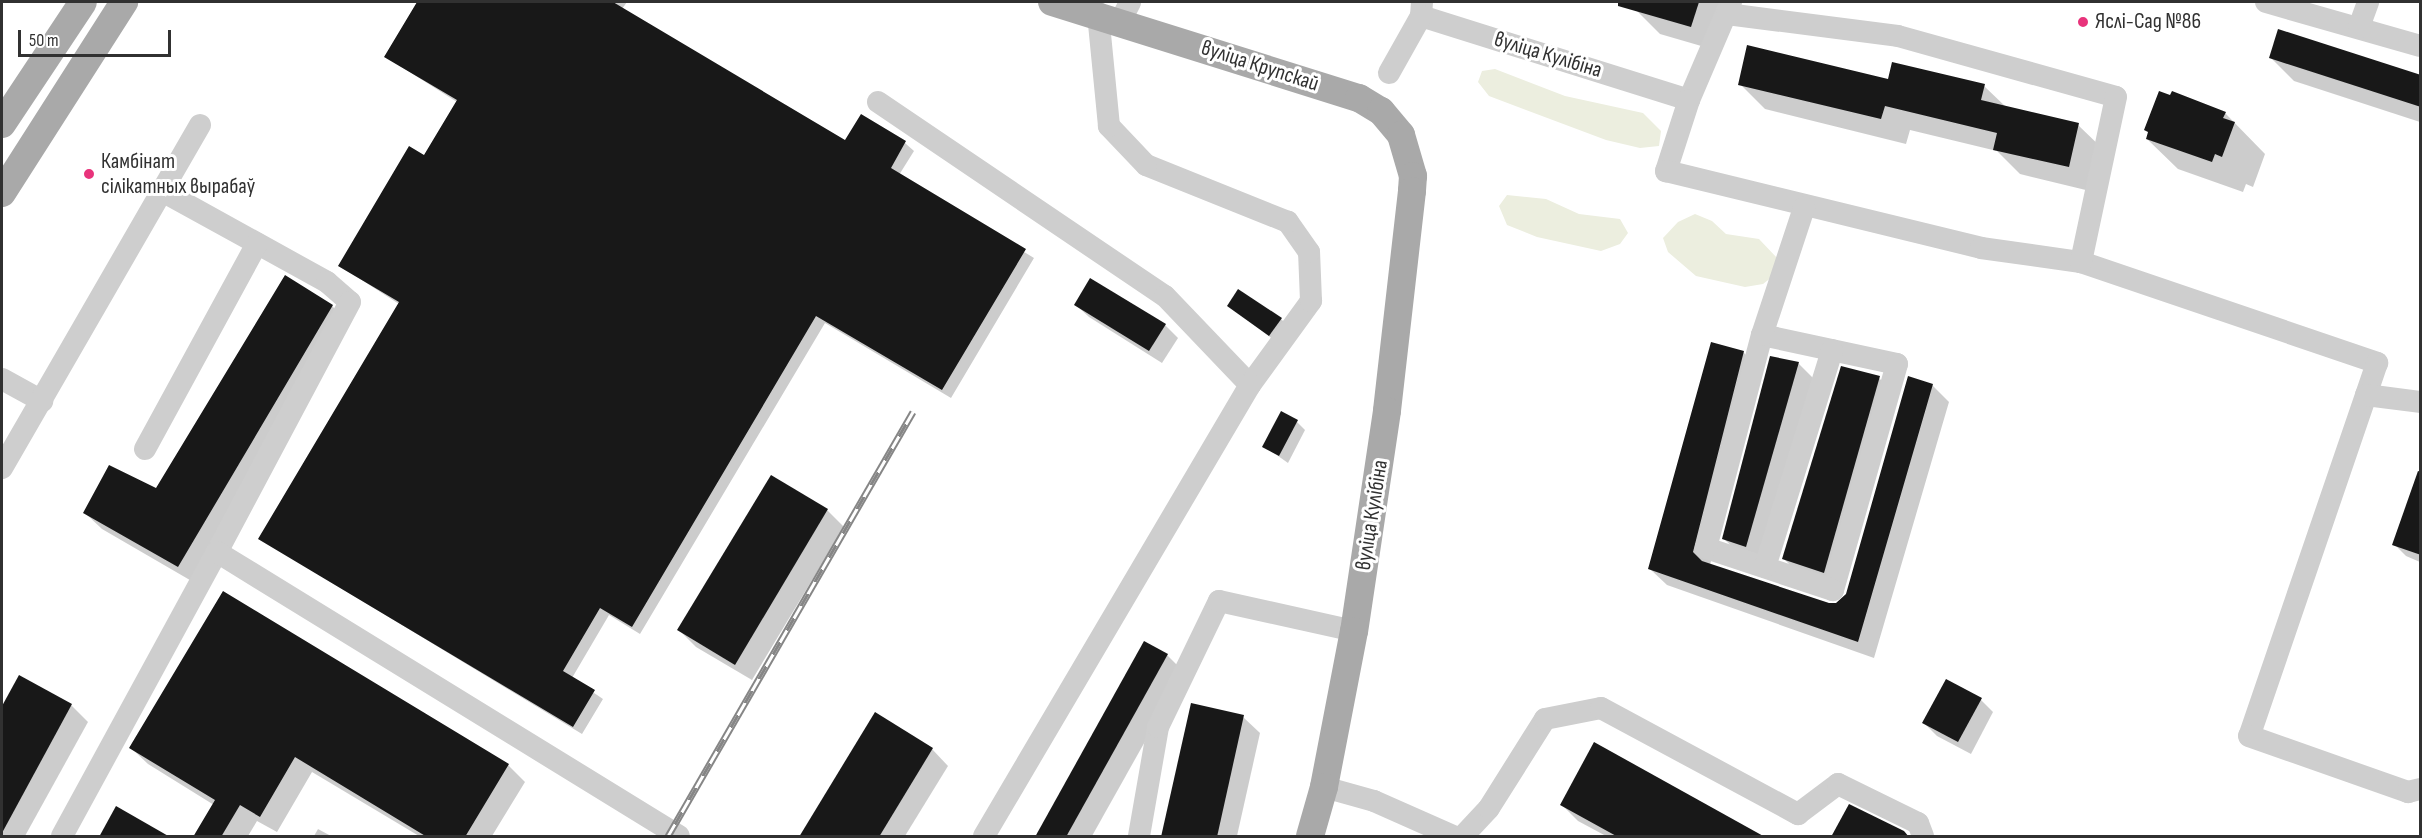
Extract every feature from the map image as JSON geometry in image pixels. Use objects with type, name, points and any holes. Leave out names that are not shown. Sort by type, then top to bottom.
[{"type":"main road","points":[[2,124],[83,2]]},
{"type":"main road","points":[[2,193],[124,2]]},
{"type":"main road","name":"вуліца Крупскай","points":[[1052,2],[1116,12],[1359,98],[1381,111],[1401,135],[1413,176],[1412,191]]},
{"type":"main road","name":"вуліца Кулібіна","points":[[1310,837],[1324,787],[1354,631],[1387,411],[1412,191]]},
{"type":"street","points":[[2266,2],[2421,46]]},
{"type":"street","points":[[2359,27],[2368,2]]},
{"type":"street","points":[[2081,262],[2116,97],[1898,36],[1729,8],[1689,100],[1666,171],[1804,208],[1981,248],[2081,262],[2377,363],[2250,736],[2408,792],[2421,789]]},
{"type":"street","points":[[1389,73],[1421,9]]},
{"type":"street","name":"вуліца Кулібіна","points":[[1421,9],[1689,100]]},
{"type":"street","points":[[984,837],[1250,385],[1311,301],[1308,252],[1288,222],[1146,165],[1109,126],[1116,12]]},
{"type":"street","points":[[878,102],[1165,296],[1250,385]]},
{"type":"street","points":[[2,468],[164,192],[200,126]]},
{"type":"street","points":[[62,837],[218,552],[350,302],[327,282],[164,192]]},
{"type":"street","points":[[1762,336],[1897,364],[1833,590],[1706,548],[1762,336],[1804,208]]},
{"type":"street","points":[[145,448],[257,244]]},
{"type":"street","points":[[1765,567],[1832,350]]},
{"type":"street","points":[[2,379],[42,401]]},
{"type":"street","points":[[2366,395],[2421,402]]},
{"type":"street","points":[[218,552],[679,837]]},
{"type":"street","points":[[1139,837],[1158,727],[1219,601],[1354,631]]},
{"type":"street","points":[[1463,837],[1489,808],[1545,719],[1601,708],[1798,814],[1838,784],[1918,823],[1923,837]]},
{"type":"street","points":[[1324,787],[1374,801],[1412,828],[1453,837]]},
{"type":"shaded area","points":[[1495,69],[1565,96],[1643,113],[1661,131],[1659,146],[1640,148],[1606,140],[1489,96],[1478,82],[1482,71]]},
{"type":"shaded area","points":[[1507,195],[1546,199],[1579,214],[1620,219],[1628,233],[1620,244],[1601,251],[1537,237],[1507,225],[1499,206]]},
{"type":"shaded area","points":[[1695,214],[1712,221],[1726,234],[1759,239],[1778,259],[1777,273],[1763,284],[1745,287],[1696,276],[1668,252],[1663,238],[1678,222]]},
{"type":"building","points":[[417,2],[613,2],[845,140],[861,114],[906,141],[891,168],[1026,249],[942,390],[816,316],[632,627],[600,608],[563,671],[595,690],[573,727],[258,539],[399,302],[338,266],[409,146],[424,155],[457,100],[384,57]]},
{"type":"building","points":[[1618,2],[1699,2],[1691,27],[1618,6]]},
{"type":"building","points":[[2278,29],[2421,75],[2421,107],[2269,58]]},
{"type":"building","points":[[1747,45],[1888,79],[1892,62],[1985,84],[1981,100],[2079,123],[2069,167],[1993,150],[1997,133],[1885,106],[1881,119],[1738,85]]},
{"type":"building","points":[[2159,91],[2170,95],[2172,91],[2226,112],[2223,118],[2235,122],[2222,157],[2215,154],[2212,162],[2146,139],[2148,132],[2144,130]]},
{"type":"building","points":[[285,275],[333,305],[178,567],[83,513],[109,465],[156,488]]},
{"type":"building","points":[[1090,278],[1166,324],[1149,351],[1074,305]]},
{"type":"building","points":[[1238,289],[1282,318],[1269,336],[1227,306]]},
{"type":"building","points":[[1711,342],[1744,351],[1693,552],[1702,561],[1829,603],[1836,603],[1846,594],[1908,376],[1933,384],[1858,642],[1648,569]]},
{"type":"building","points":[[1770,356],[1799,362],[1746,547],[1722,539]]},
{"type":"building","points":[[1841,366],[1880,376],[1824,573],[1782,559]]},
{"type":"building","points":[[1281,411],[1298,420],[1279,456],[1262,447]]},
{"type":"building","points":[[2418,471],[2421,472],[2421,555],[2392,545]]},
{"type":"building","points":[[771,475],[828,509],[735,665],[677,630]]},
{"type":"building","points":[[223,591],[509,764],[465,837],[427,837],[295,757],[260,817],[240,805],[221,837],[193,837],[215,800],[129,748]]},
{"type":"building","points":[[1144,641],[1168,654],[1066,837],[1035,837]]},
{"type":"building","points":[[19,675],[72,704],[2,833],[2,706]]},
{"type":"building","points":[[1946,679],[1982,698],[1958,742],[1922,723]]},
{"type":"building","points":[[1191,703],[1244,715],[1217,837],[1161,837]]},
{"type":"building","points":[[875,712],[933,748],[879,837],[799,837]]},
{"type":"building","points":[[1594,742],[1765,837],[1618,837],[1560,805]]},
{"type":"building","points":[[1849,804],[1904,831],[1909,837],[1831,837]]},
{"type":"building","points":[[116,806],[170,837],[99,837]]},
{"type":"railway","points":[[668,836],[913,412]]},
{"type":"place","name":"Яслі-Сад №86","points":[[2083,22]]},
{"type":"place","name":"Камбінат сілікатных вырабаў","points":[[89,174]]}]
